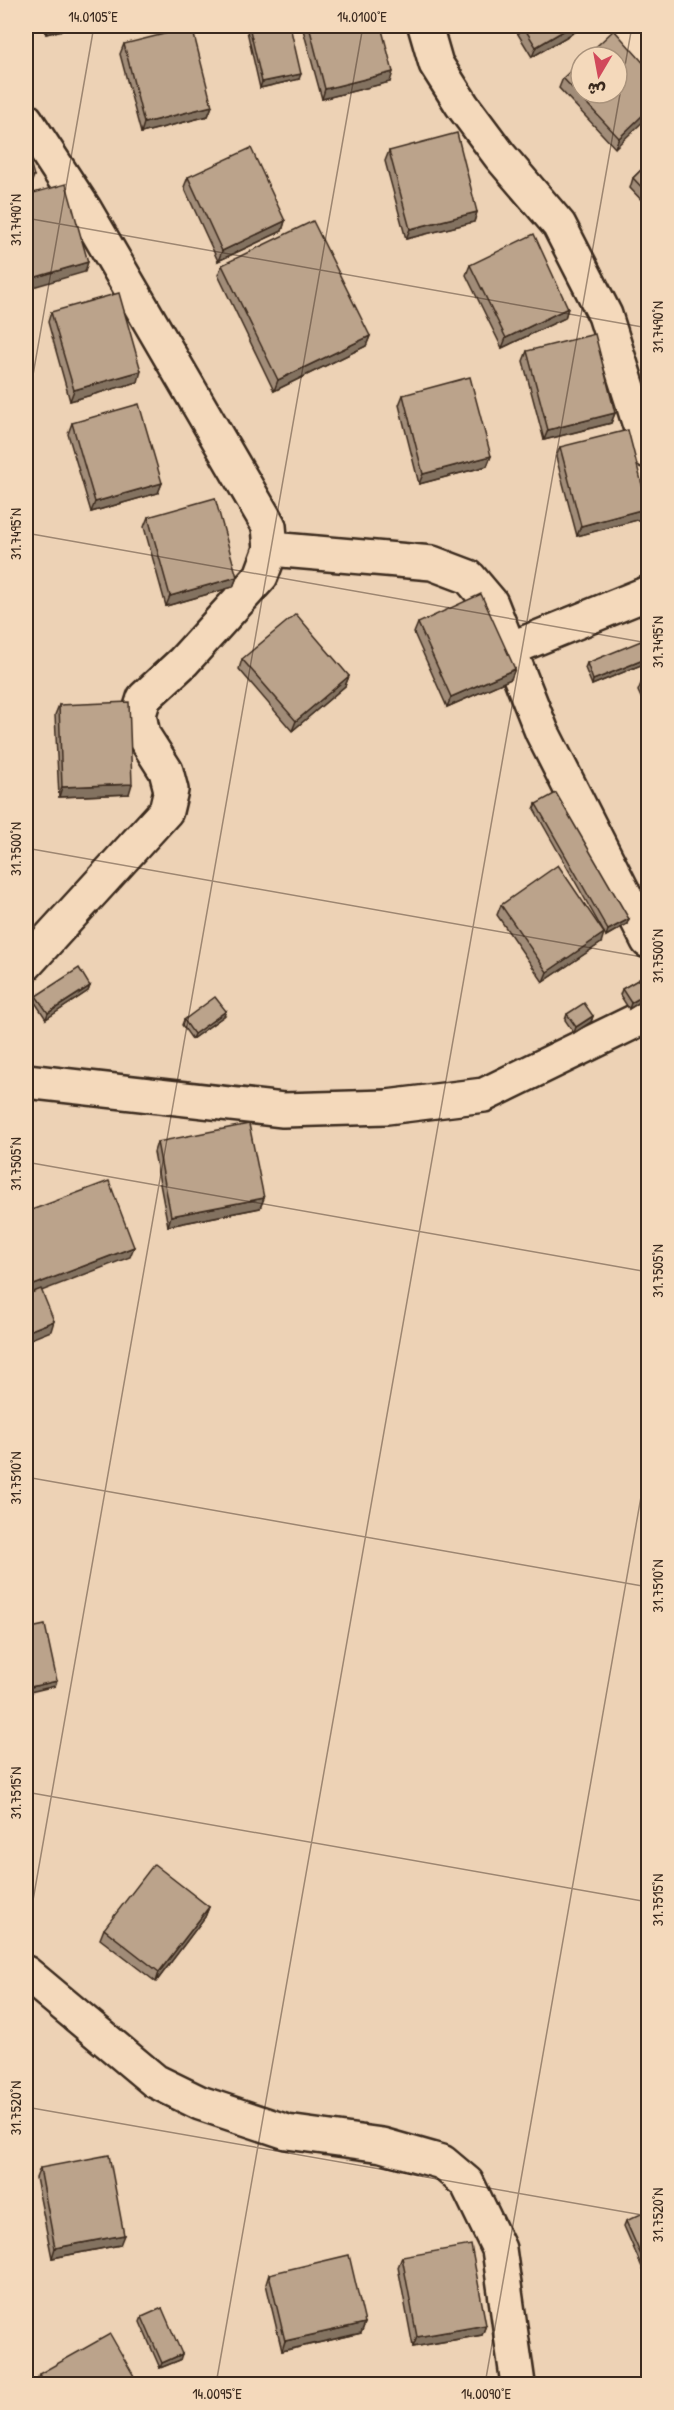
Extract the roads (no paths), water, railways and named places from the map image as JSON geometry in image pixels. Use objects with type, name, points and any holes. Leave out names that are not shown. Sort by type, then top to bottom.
[{"type":"street","points":[[425,26],[436,64],[462,105],[500,156],[559,225],[604,315],[648,451]]},
{"type":"street","points":[[632,26],[648,45]]},
{"type":"street","points":[[26,120],[85,210],[269,526],[271,549],[261,576],[183,662],[144,698],[139,714],[143,735],[166,771],[171,790],[166,812],[26,964]]},
{"type":"street","points":[[271,549],[432,563],[469,576],[491,603],[542,732],[648,941]]},
{"type":"street","points":[[510,649],[648,593]]},
{"type":"street","points":[[26,1081],[283,1110],[387,1107],[484,1095],[648,1015]]},
{"type":"street","points":[[26,1973],[155,2081],[200,2103],[287,2132],[382,2145],[442,2162],[467,2183],[499,2249],[518,2385]]}]
